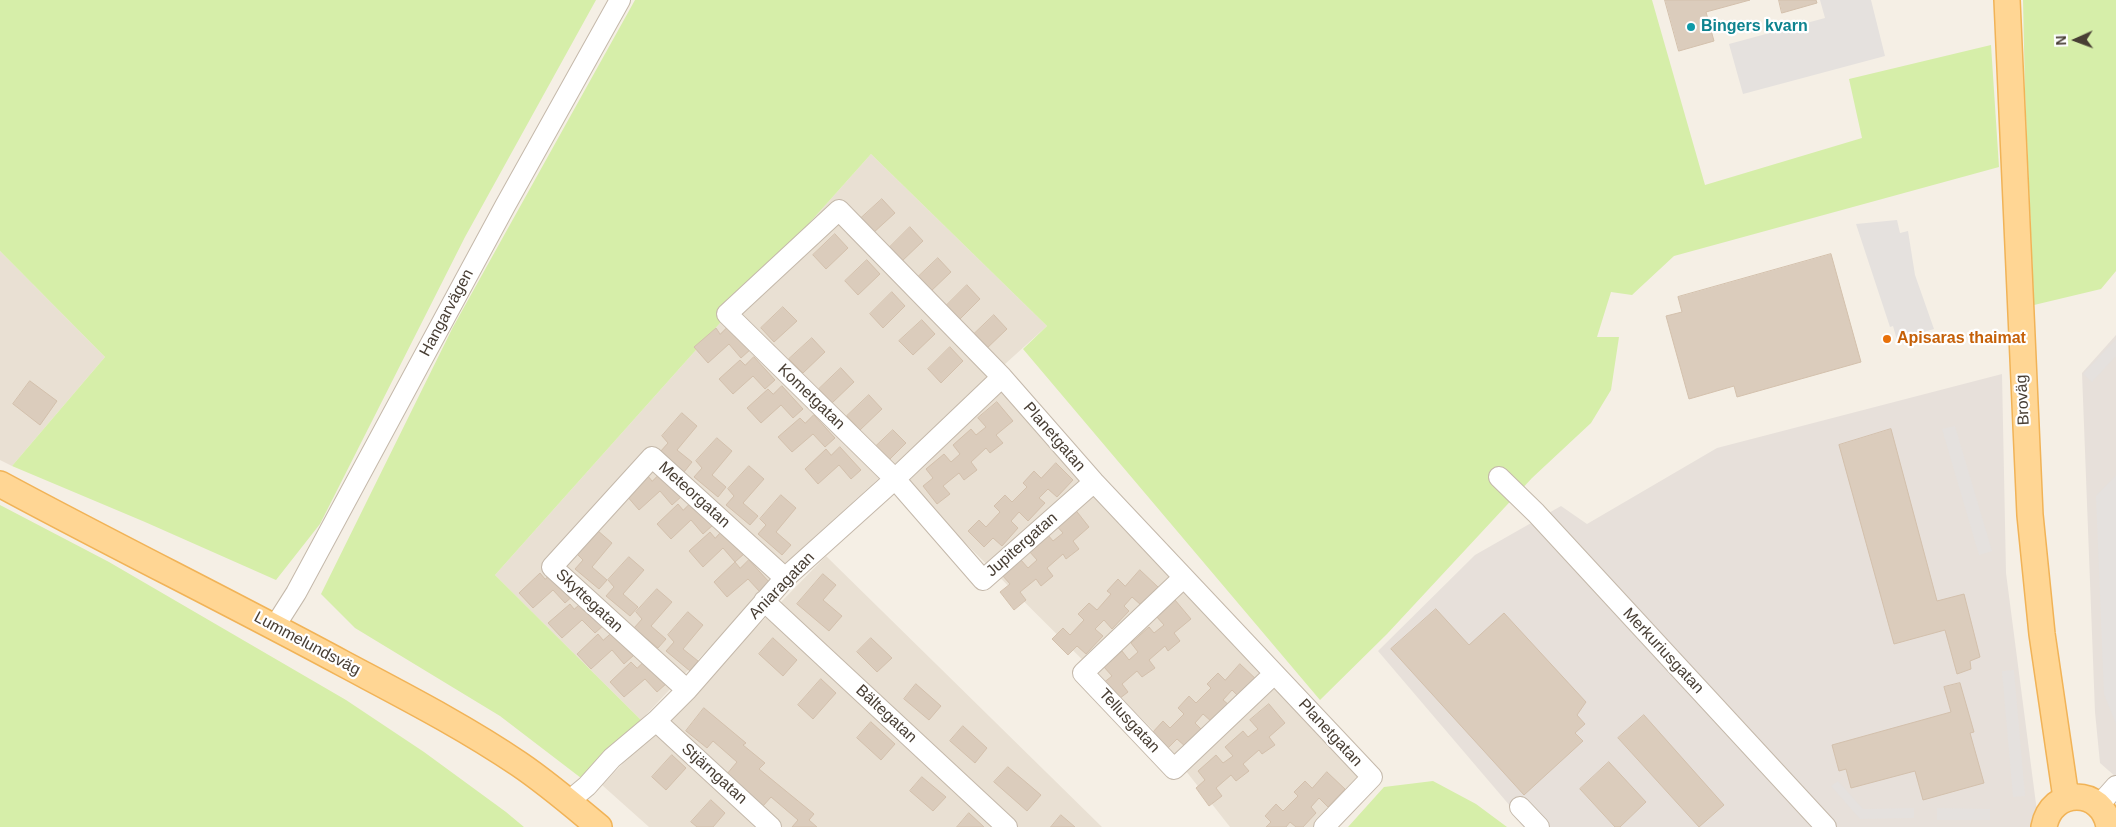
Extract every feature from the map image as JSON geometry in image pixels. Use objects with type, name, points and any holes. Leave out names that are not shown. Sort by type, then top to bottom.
[{"type":"main road","name":"Broväg","points":[[2007,0],[2030,515],[2042,634],[2066,798]]},
{"type":"main road","name":"Lummelundsväg","points":[[0,484],[103,540],[275,626],[475,736],[519,764],[569,801],[599,827]]},
{"type":"main road","points":[[2044,827],[2046,817],[2052,807],[2066,798],[2076,796],[2086,798],[2104,816]]},
{"type":"street","name":"Hangarvägen","points":[[275,626],[296,593],[505,206],[620,0]]},
{"type":"street","name":"Planetgatan","points":[[727,314],[839,210],[1002,377],[1094,482],[1372,777],[1324,827]]},
{"type":"street","name":"Kometgatan","points":[[727,314],[895,479]]},
{"type":"street","name":"Aniaragatan","points":[[569,801],[612,758],[656,721],[686,690],[785,578],[895,479],[1002,377]]},
{"type":"street","name":"Meteorgatan","points":[[607,507],[652,457],[785,578]]},
{"type":"street","name":"Merkuriusgatan","points":[[1499,477],[1536,513],[1826,827]]},
{"type":"street","name":"Jupitergatan","points":[[895,479],[983,580],[1094,482]]},
{"type":"street","name":"Skyttegatan","points":[[607,507],[552,567],[686,690]]},
{"type":"street","name":"Tellusgatan","points":[[1183,578],[1083,673],[1174,769],[1274,674]]},
{"type":"street","name":"Bältegatan","points":[[764,602],[1007,827]]},
{"type":"street","name":"Stjärngatan","points":[[656,721],[772,827]]},
{"type":"street","points":[[2104,816],[2116,786]]},
{"type":"street","points":[[1520,807],[1539,827]]},
{"type":"shaded area","points":[[1820,0],[1871,0],[1885,56],[1743,94],[1729,44],[1825,18]]},
{"type":"shaded area","points":[[871,154],[1047,326],[813,538],[641,720],[495,575]]},
{"type":"shaded area","points":[[1897,220],[1900,233],[1908,231],[1915,275],[1934,329],[1897,340],[1893,326],[1890,327],[1856,224]]},
{"type":"shaded area","points":[[0,251],[105,357],[12,466],[0,460]]},
{"type":"shaded area","points":[[2116,335],[2116,777],[2100,763],[2095,712],[2082,373]]},
{"type":"shaded area","points":[[2116,339],[2116,356],[2092,382],[2083,374]]},
{"type":"shaded area","points":[[2002,374],[2006,573],[2039,827],[1528,827],[1378,651],[1475,555],[1561,506],[1587,524],[1717,448]]},
{"type":"shaded area","points":[[1002,390],[1362,777],[1316,827],[1230,827],[1156,733],[906,484]]},
{"type":"shaded area","points":[[1955,426],[1992,551],[1979,555],[1942,429]]},
{"type":"shaded area","points":[[2116,475],[2116,724],[2104,694],[2096,496]]},
{"type":"shaded area","points":[[826,556],[1102,827],[649,827],[602,785]]},
{"type":"shaded area","points":[[2014,670],[2025,796],[2013,797],[2002,671]]},
{"type":"shaded area","points":[[1838,781],[1863,809],[1914,808],[1914,818],[1860,819],[1831,786]]},
{"type":"shaded area","points":[[1937,808],[1990,809],[1990,820],[1937,820]]},
{"type":"green space","points":[[0,0],[596,0],[465,237],[320,524],[276,580],[12,466],[105,357],[0,251]]},
{"type":"green space","points":[[635,0],[1652,0],[1705,185],[1862,138],[1849,79],[1991,45],[1999,167],[1674,256],[1632,295],[1611,292],[1597,337],[1619,337],[1611,390],[1591,423],[1532,478],[1387,634],[1320,700],[1023,349],[1047,326],[871,154],[495,575],[641,720],[581,778],[500,716],[355,628],[321,594],[453,327]]},
{"type":"green space","points":[[2023,0],[2116,0],[2116,271],[2101,289],[2034,305],[2025,92]]},
{"type":"green space","points":[[0,505],[109,562],[346,700],[424,752],[524,827],[0,827]]},
{"type":"green space","points":[[1433,781],[1476,804],[1507,827],[1348,827],[1384,787]]},
{"type":"building","name":"Bingers kvarn","points":[[1665,0],[1750,0],[1706,12],[1714,41],[1679,51]]},
{"type":"building","name":"Bingers kvarn","points":[[1779,0],[1816,0],[1817,3],[1782,13]]},
{"type":"building","points":[[882,199],[895,213],[872,234],[859,220]]},
{"type":"building","points":[[910,227],[923,241],[901,262],[888,249]]},
{"type":"building","points":[[835,234],[848,248],[826,269],[813,255]]},
{"type":"building","points":[[1831,254],[1861,362],[1737,397],[1734,386],[1689,399],[1666,316],[1682,312],[1678,297]]},
{"type":"building","points":[[938,258],[951,272],[929,293],[916,279]]},
{"type":"building","points":[[867,260],[880,274],[858,295],[845,281]]},
{"type":"building","points":[[967,285],[980,299],[958,321],[945,307]]},
{"type":"building","points":[[892,292],[905,306],[883,328],[870,314]]},
{"type":"building","points":[[783,307],[797,321],[774,342],[761,328]]},
{"type":"building","points":[[994,315],[1007,329],[985,350],[972,336]]},
{"type":"building","points":[[922,320],[935,334],[913,355],[899,341]]},
{"type":"building","points":[[730,325],[751,349],[741,358],[729,344],[708,363],[694,347],[716,328],[720,334]]},
{"type":"building","points":[[812,338],[825,352],[803,373],[789,359]]},
{"type":"building","points":[[950,347],[963,361],[941,383],[928,369]]},
{"type":"building","points":[[754,357],[775,380],[765,389],[753,376],[733,394],[719,379],[740,360],[745,365]]},
{"type":"building","points":[[841,368],[854,382],[832,403],[819,389]]},
{"type":"building","points":[[30,381],[57,401],[40,425],[13,404]]},
{"type":"building","points":[[782,386],[803,409],[793,418],[781,405],[761,423],[747,408],[768,389],[773,394]]},
{"type":"building","points":[[869,395],[882,409],[860,430],[847,416]]},
{"type":"building","points":[[997,402],[1013,421],[996,435],[1003,443],[990,453],[986,448],[971,462],[977,470],[964,480],[959,473],[943,486],[950,494],[937,504],[923,486],[933,478],[926,469],[944,454],[951,462],[960,454],[953,445],[971,429],[976,435],[986,427],[978,418]]},
{"type":"building","points":[[682,413],[697,426],[677,450],[692,462],[684,472],[660,452],[668,443],[662,436]]},
{"type":"building","points":[[814,415],[835,438],[825,447],[813,434],[792,452],[778,437],[800,418],[805,423]]},
{"type":"building","points":[[1891,429],[1937,601],[1964,594],[1980,657],[1970,661],[1971,669],[1957,674],[1945,630],[1894,644],[1839,445]]},
{"type":"building","points":[[893,430],[906,443],[884,465],[871,451]]},
{"type":"building","points":[[717,438],[732,451],[712,475],[726,487],[718,497],[694,477],[702,468],[696,461]]},
{"type":"building","points":[[840,447],[861,470],[851,479],[839,465],[818,484],[805,469],[826,449],[831,455]]},
{"type":"building","points":[[1056,463],[1073,480],[1057,497],[1048,489],[1039,498],[1045,503],[1028,521],[1019,512],[1011,521],[1018,528],[1002,546],[993,538],[984,547],[968,531],[979,520],[986,527],[1000,512],[994,506],[1005,495],[1012,502],[1027,487],[1023,483],[1034,471],[1041,478]]},
{"type":"building","points":[[749,466],[764,479],[743,503],[758,516],[750,525],[726,505],[734,496],[728,489]]},
{"type":"building","points":[[661,473],[682,496],[672,505],[660,491],[639,510],[626,495],[647,475],[652,481]]},
{"type":"building","points":[[781,495],[796,508],[776,532],[791,545],[782,555],[758,534],[766,525],[760,519]]},
{"type":"building","points":[[692,502],[713,525],[703,534],[691,520],[671,539],[657,524],[678,504],[683,510]]},
{"type":"building","points":[[1074,508],[1089,527],[1073,541],[1079,549],[1066,559],[1063,554],[1047,568],[1053,576],[1041,586],[1036,579],[1020,592],[1026,600],[1014,610],[1000,592],[1010,584],[1002,575],[1021,560],[1028,568],[1037,560],[1029,551],[1048,535],[1053,541],[1063,533],[1055,524]]},
{"type":"building","points":[[724,529],[745,553],[735,562],[723,548],[703,567],[689,551],[710,532],[715,538]]},
{"type":"building","points":[[597,530],[612,543],[592,567],[607,580],[599,589],[575,569],[583,560],[577,554]]},
{"type":"building","points":[[629,557],[644,570],[623,594],[638,607],[630,616],[606,596],[614,587],[608,580]]},
{"type":"building","points":[[749,560],[770,583],[760,592],[748,579],[727,597],[714,582],[735,562],[740,568]]},
{"type":"building","points":[[1140,570],[1158,587],[1141,605],[1132,597],[1124,606],[1129,611],[1112,629],[1104,620],[1095,629],[1103,636],[1086,654],[1077,646],[1068,655],[1052,639],[1063,628],[1070,635],[1084,620],[1078,614],[1089,603],[1097,610],[1111,594],[1107,591],[1118,579],[1125,586]]},
{"type":"building","points":[[554,571],[575,594],[565,603],[553,590],[533,608],[519,593],[540,573],[545,579]]},
{"type":"building","points":[[823,574],[836,585],[823,600],[842,616],[829,631],[797,604]]},
{"type":"building","points":[[657,589],[672,602],[651,626],[666,639],[658,648],[634,628],[642,619],[636,612]]},
{"type":"building","points":[[1175,600],[1191,619],[1174,633],[1180,641],[1168,651],[1165,646],[1149,660],[1155,668],[1142,677],[1137,671],[1122,684],[1128,692],[1115,702],[1102,684],[1112,676],[1104,667],[1122,651],[1129,660],[1138,652],[1131,643],[1149,627],[1154,633],[1164,625],[1156,616]]},
{"type":"building","points":[[584,601],[605,624],[595,633],[582,620],[562,638],[548,623],[570,604],[574,609]]},
{"type":"building","points":[[1436,609],[1469,645],[1504,613],[1586,702],[1577,715],[1585,724],[1575,733],[1583,741],[1524,795],[1391,649]]},
{"type":"building","points":[[688,612],[703,625],[683,649],[698,661],[690,671],[666,651],[674,642],[668,635]]},
{"type":"building","points":[[613,632],[634,655],[624,664],[612,650],[591,669],[577,654],[598,634],[603,640]]},
{"type":"building","points":[[773,638],[797,660],[783,676],[759,654]]},
{"type":"building","points":[[871,638],[892,658],[877,672],[857,652]]},
{"type":"building","points":[[646,660],[667,683],[657,692],[645,679],[624,697],[610,682],[631,662],[637,668]]},
{"type":"building","points":[[1240,664],[1258,681],[1241,699],[1232,690],[1223,700],[1229,705],[1212,722],[1203,714],[1195,723],[1202,730],[1186,747],[1177,739],[1168,748],[1152,733],[1163,721],[1170,728],[1184,714],[1178,708],[1189,696],[1196,703],[1211,688],[1207,684],[1218,673],[1225,680]]},
{"type":"building","points":[[821,679],[836,693],[813,719],[798,705]]},
{"type":"building","points":[[1960,683],[1974,732],[1970,733],[1984,783],[1923,800],[1915,771],[1851,788],[1846,769],[1839,771],[1832,745],[1951,712],[1944,687]]},
{"type":"building","points":[[916,684],[941,706],[929,720],[904,699]]},
{"type":"building","points":[[1269,704],[1285,723],[1269,737],[1275,745],[1262,754],[1259,750],[1243,764],[1249,771],[1236,781],[1231,775],[1216,788],[1222,796],[1209,806],[1196,788],[1205,780],[1198,771],[1216,755],[1223,763],[1233,756],[1225,747],[1243,731],[1248,737],[1258,729],[1250,720]]},
{"type":"building","points":[[704,708],[746,743],[743,745],[765,763],[759,769],[814,814],[809,820],[817,827],[792,827],[798,820],[771,797],[763,806],[726,775],[737,762],[713,741],[707,748],[686,731]]},
{"type":"building","points":[[1644,715],[1724,805],[1699,827],[1618,738]]},
{"type":"building","points":[[871,722],[895,744],[881,760],[857,738]]},
{"type":"building","points":[[963,726],[987,748],[975,763],[950,741]]},
{"type":"building","points":[[672,755],[686,768],[666,790],[652,777]]},
{"type":"building","points":[[1609,762],[1646,802],[1620,827],[1615,827],[1580,789]]},
{"type":"building","points":[[1008,767],[1041,795],[1027,811],[994,782]]},
{"type":"building","points":[[1327,772],[1345,789],[1328,807],[1319,798],[1311,807],[1316,813],[1303,827],[1296,827],[1290,822],[1286,827],[1266,827],[1271,822],[1265,816],[1276,804],[1283,811],[1298,796],[1294,792],[1305,781],[1312,788]]},
{"type":"building","points":[[922,777],[946,797],[933,811],[910,791]]},
{"type":"building","points":[[711,800],[725,813],[713,827],[697,827],[691,822]]},
{"type":"building","points":[[969,813],[984,827],[957,827]]},
{"type":"building","points":[[1061,815],[1075,827],[1051,827]]},
{"type":"place","name":"Bingers kvarn","points":[[1691,27]]},
{"type":"place","name":"Apisaras thaimat","points":[[1887,339]]}]
